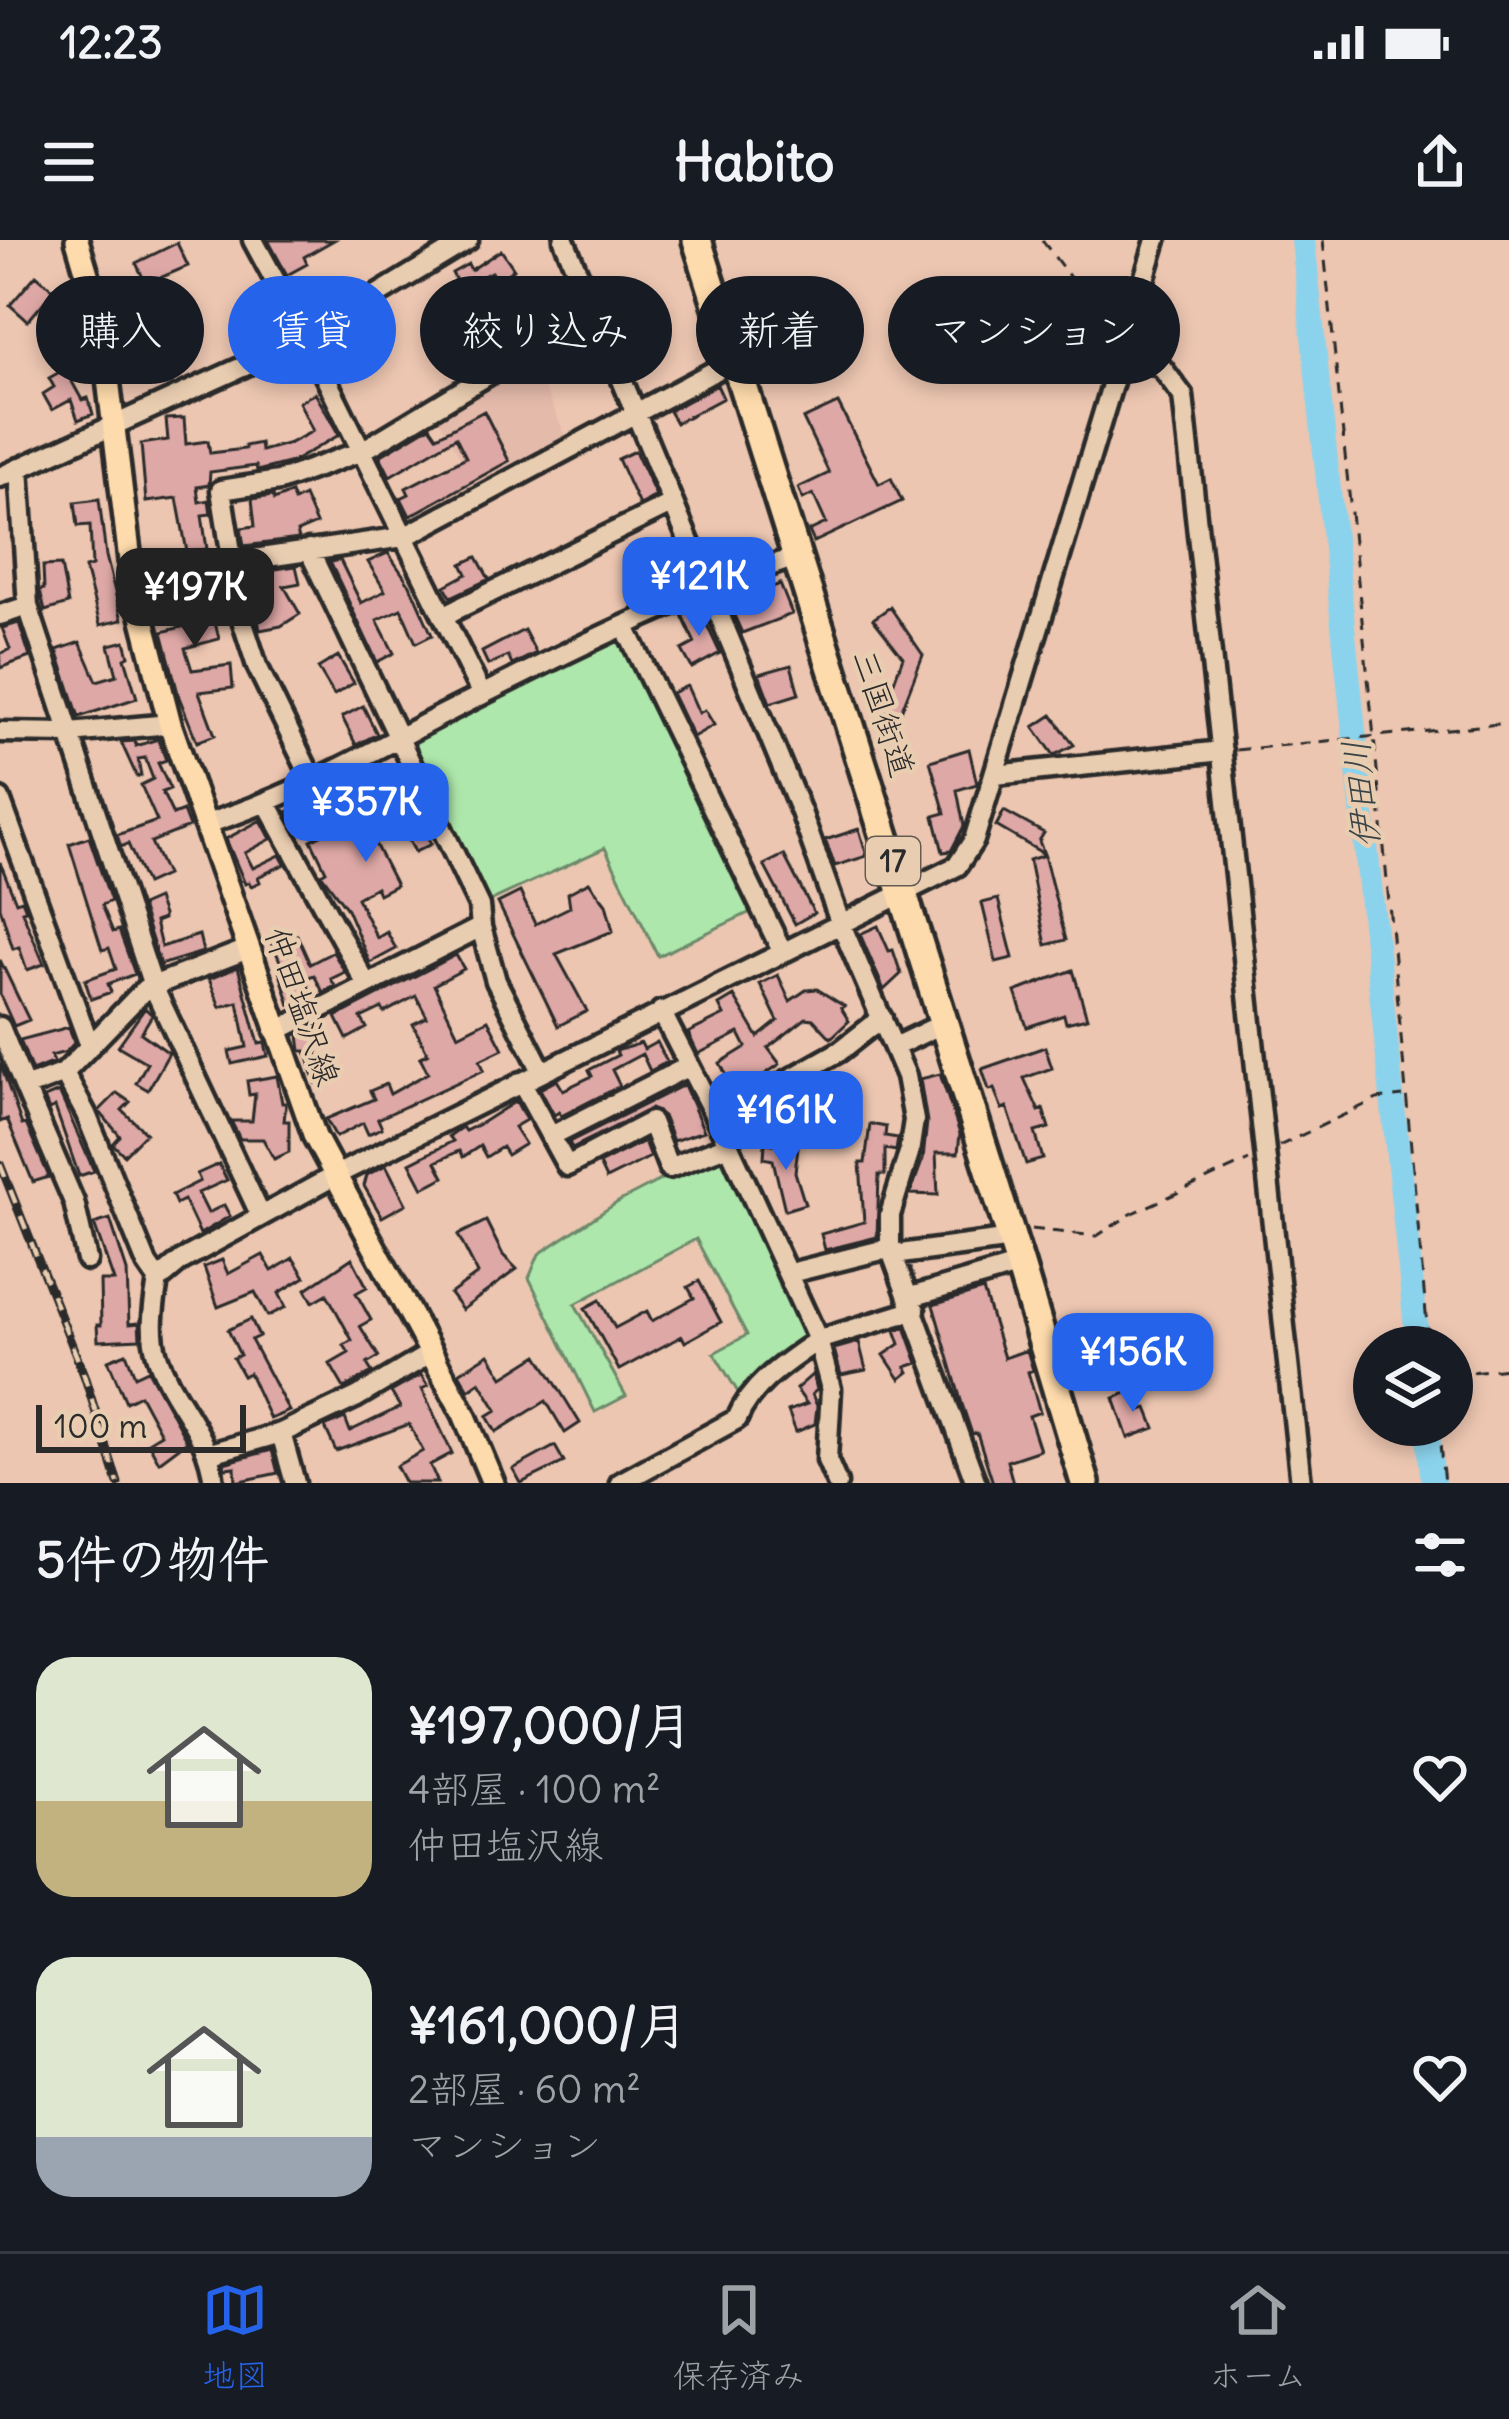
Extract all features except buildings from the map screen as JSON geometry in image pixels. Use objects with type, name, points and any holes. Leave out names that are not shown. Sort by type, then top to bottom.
[{"type":"highway","name":"三国街道","points":[[697,240],[708,276]]},
{"type":"highway","name":"三国街道","points":[[742,384],[1085,1483]]},
{"type":"main road","name":"仲田塩沢線","points":[[77,240],[101,321],[132,577],[170,724],[275,1032],[334,1176],[464,1414],[493,1483]]},
{"type":"street","points":[[253,240],[272,276]]},
{"type":"street","points":[[396,284],[468,240]]},
{"type":"street","points":[[564,240],[579,276]]},
{"type":"street","points":[[1146,276],[1156,240]]},
{"type":"street","points":[[228,374],[5,476],[28,606],[153,986],[261,1216]]},
{"type":"street","points":[[132,577],[404,537],[696,381]]},
{"type":"street","points":[[329,384],[482,695]]},
{"type":"street","points":[[314,781],[257,666],[242,620],[220,490],[279,481],[362,451],[472,384]]},
{"type":"street","points":[[623,384],[906,1076],[914,1120],[890,1215],[891,1251],[976,1483]]},
{"type":"street","points":[[214,1483],[211,1453],[157,1356],[152,1323],[158,1280],[182,1260],[334,1176],[957,866],[974,840],[1114,384]]},
{"type":"street","points":[[1174,384],[1183,396],[1301,1483]]},
{"type":"street","points":[[443,616],[673,503]]},
{"type":"street","points":[[309,550],[479,906],[496,981],[542,1071]]},
{"type":"street","points":[[206,824],[268,805],[705,587],[796,557]]},
{"type":"street","points":[[0,615],[28,606]]},
{"type":"street","points":[[625,627],[782,951]]},
{"type":"street","points":[[0,732],[70,733],[170,724]]},
{"type":"street","points":[[994,775],[1222,751]]},
{"type":"street","points":[[0,799],[90,1046]]},
{"type":"street","points":[[268,805],[367,985]]},
{"type":"street","points":[[275,1032],[481,927]]},
{"type":"street","points":[[25,1088],[64,1072],[145,989],[248,949]]},
{"type":"street","points":[[661,1012],[717,1120],[818,1340],[831,1389],[827,1460],[837,1483]]},
{"type":"street","points":[[717,1120],[840,1051],[882,1018]]},
{"type":"street","points":[[894,1047],[944,1023]]},
{"type":"street","points":[[0,1027],[74,1202],[87,1260]]},
{"type":"street","points":[[551,1136],[689,1066]]},
{"type":"street","points":[[64,1072],[158,1280]]},
{"type":"street","points":[[521,1082],[567,1166],[651,1122],[669,1168],[728,1145]]},
{"type":"street","points":[[790,1273],[891,1251],[1013,1244]]},
{"type":"street","points":[[624,1481],[737,1419],[744,1402],[776,1370],[818,1340],[913,1304],[1013,1244]]},
{"type":"street","points":[[211,1453],[281,1432],[357,1397],[431,1353]]},
{"type":"street","points":[[281,1432],[295,1483]]},
{"type":"path","points":[[1042,240],[1069,276]]},
{"type":"path","points":[[1323,240],[1427,1326]]},
{"type":"path","points":[[1222,751],[1509,723]]},
{"type":"path","points":[[1013,1244],[1097,1236],[1131,1214],[1377,1099],[1404,1096]]},
{"type":"path","points":[[1473,1372],[1509,1368]]},
{"type":"path","points":[[1440,1446],[1444,1483]]},
{"type":"shaded area","points":[[472,384],[542,384],[571,448],[482,496],[433,408]]},
{"type":"green space","points":[[625,627],[761,907],[658,956],[605,848],[479,906],[396,739]]},
{"type":"green space","points":[[728,1145],[818,1340],[744,1402],[714,1353],[747,1335],[696,1239],[575,1304],[626,1396],[595,1412],[529,1278],[539,1254],[618,1202]]},
{"type":"waterway","name":"伊田川","points":[[1303,240],[1416,1326]]},
{"type":"waterway","name":"伊田川","points":[[1429,1446],[1433,1483]]},
{"type":"railway","points":[[0,1164],[84,1375],[118,1483]]}]
